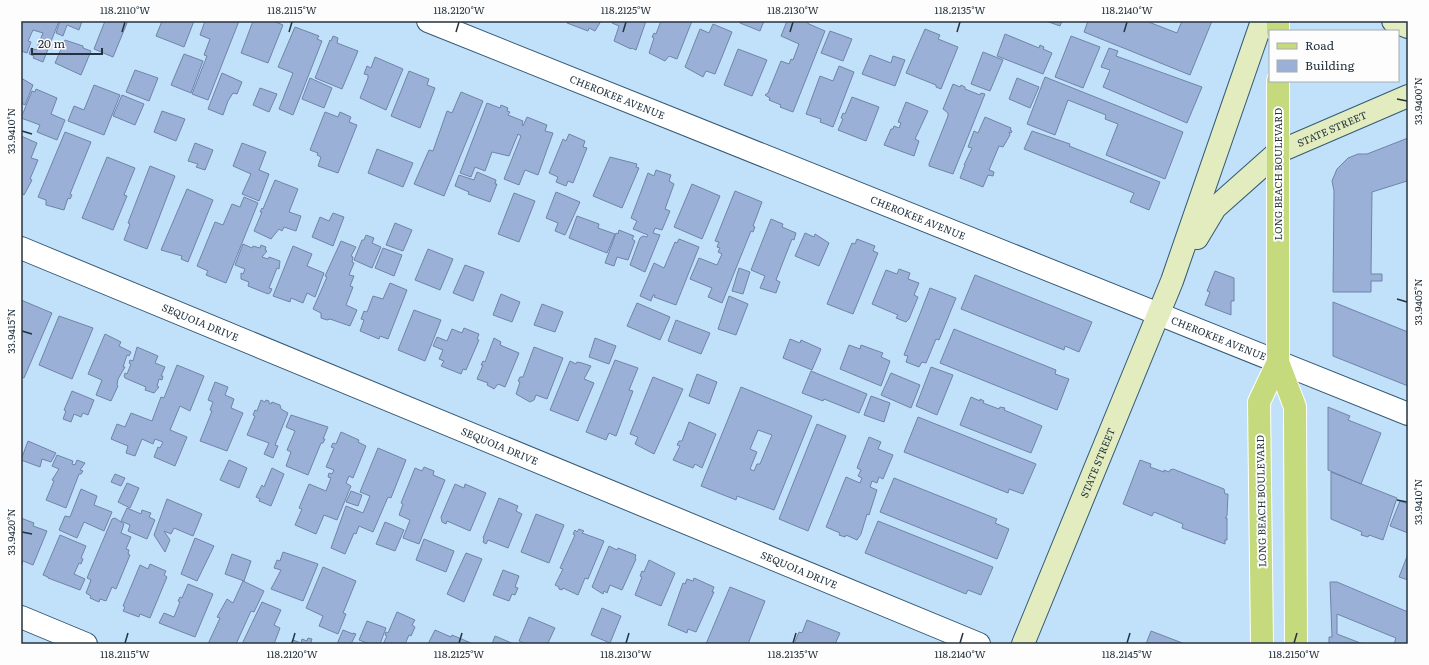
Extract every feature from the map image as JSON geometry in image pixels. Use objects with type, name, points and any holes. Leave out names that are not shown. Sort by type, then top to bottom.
[{"type":"main road","name":"STATE STREET","points":[[1022,644],[1172,281],[1262,21]]},
{"type":"main road","points":[[1393,21],[1408,27]]},
{"type":"main road","name":"LONG BEACH BOULEVARD","points":[[1278,82],[1278,362],[1295,407],[1296,644]]},
{"type":"main road","name":"STATE STREET","points":[[1172,281],[1215,208],[1278,152],[1408,96]]},
{"type":"main road","name":"LONG BEACH BOULEVARD","points":[[1262,644],[1259,402],[1278,362]]},
{"type":"street","name":"CHEROKEE AVENUE","points":[[428,21],[1408,414]]},
{"type":"street","name":"SEQUOIA DRIVE","points":[[21,248],[979,644]]},
{"type":"street","points":[[21,617],[86,644]]},
{"type":"building","points":[[21,21],[59,21],[43,62],[33,58],[34,56],[29,54],[31,48],[36,50],[43,33],[33,30],[28,41],[31,42],[27,53],[21,51]]},
{"type":"building","points":[[60,21],[82,21],[79,30],[67,25],[63,36],[56,33]]},
{"type":"building","points":[[105,21],[121,21],[127,23],[113,57],[94,49]]},
{"type":"building","points":[[162,21],[194,21],[184,47],[156,36]]},
{"type":"building","points":[[205,21],[239,21],[208,100],[192,94],[207,56],[204,55],[210,39],[200,35]]},
{"type":"building","points":[[253,21],[274,21],[283,25],[268,63],[241,53]]},
{"type":"building","points":[[568,21],[601,21],[595,31],[589,28],[588,31],[567,23]]},
{"type":"building","points":[[613,21],[646,21],[636,50],[614,41],[619,26],[612,23]]},
{"type":"building","points":[[661,21],[692,21],[677,59],[669,56],[665,61],[649,53],[654,38],[652,37],[654,33],[656,34]]},
{"type":"building","points":[[741,21],[764,21],[760,31],[740,23]]},
{"type":"building","points":[[787,21],[805,21],[825,31],[793,112],[780,107],[781,105],[769,100],[770,98],[765,95],[768,93],[781,61],[789,64],[791,59],[793,60],[799,44],[781,36]]},
{"type":"building","points":[[1046,21],[1062,21],[1060,26]]},
{"type":"building","points":[[1088,21],[1146,21],[1177,33],[1182,21],[1212,21],[1190,75],[1084,32]]},
{"type":"building","points":[[713,24],[732,32],[715,74],[706,71],[703,77],[685,67],[700,29],[709,33]]},
{"type":"building","points":[[295,27],[319,36],[317,39],[322,41],[293,115],[279,109],[293,73],[278,67]]},
{"type":"building","points":[[925,29],[940,35],[938,39],[958,47],[941,89],[936,87],[936,85],[906,73]]},
{"type":"building","points":[[830,31],[852,39],[843,61],[821,53]]},
{"type":"building","points":[[1005,34],[1039,48],[1040,45],[1044,47],[1043,49],[1052,53],[1043,74],[997,56]]},
{"type":"building","points":[[333,36],[338,38],[337,43],[358,51],[342,89],[315,78]]},
{"type":"building","points":[[1071,36],[1100,47],[1083,88],[1055,77]]},
{"type":"building","points":[[65,40],[83,46],[83,48],[91,51],[81,75],[55,63]]},
{"type":"building","points":[[1109,48],[1118,51],[1116,56],[1202,87],[1187,123],[1103,87],[1110,70],[1101,67]]},
{"type":"building","points":[[738,49],[767,60],[752,96],[724,85]]},
{"type":"building","points":[[983,52],[1003,60],[990,91],[971,84]]},
{"type":"building","points":[[184,54],[203,61],[191,93],[171,85]]},
{"type":"building","points":[[870,55],[891,63],[893,56],[905,60],[895,86],[862,74]]},
{"type":"building","points":[[375,57],[403,69],[386,110],[360,98],[368,78],[368,75],[364,74],[367,66],[371,68]]},
{"type":"building","points":[[839,66],[854,72],[833,127],[820,122],[821,119],[806,114],[820,76],[833,81]]},
{"type":"building","points":[[135,70],[158,78],[149,101],[126,92]]},
{"type":"building","points":[[409,71],[429,79],[427,85],[435,88],[420,128],[391,116]]},
{"type":"building","points":[[222,73],[242,82],[237,94],[233,93],[228,101],[223,115],[208,109]]},
{"type":"building","points":[[1045,77],[1183,132],[1165,179],[1106,155],[1118,124],[1105,119],[1106,115],[1068,100],[1055,135],[1027,124]]},
{"type":"building","points":[[21,78],[33,85],[25,105],[21,103]]},
{"type":"building","points":[[310,78],[332,88],[324,108],[302,99]]},
{"type":"building","points":[[1017,78],[1039,87],[1030,108],[1009,99]]},
{"type":"building","points":[[953,84],[960,87],[961,85],[965,87],[965,89],[980,95],[981,93],[985,94],[953,174],[929,166],[929,164],[948,116],[948,113],[943,109]]},
{"type":"building","points":[[94,85],[120,95],[104,135],[68,121],[74,106],[84,110]]},
{"type":"building","points":[[260,88],[277,94],[269,112],[253,105]]},
{"type":"building","points":[[36,89],[57,98],[51,114],[65,120],[57,140],[37,132],[40,125],[21,118],[32,91],[35,92]]},
{"type":"building","points":[[461,92],[483,101],[444,196],[414,184],[429,150],[433,151],[447,111],[452,113]]},
{"type":"building","points":[[122,95],[144,104],[135,125],[113,116]]},
{"type":"building","points":[[852,97],[879,107],[866,141],[838,130],[843,119],[841,118],[843,113],[845,114]]},
{"type":"building","points":[[906,102],[928,111],[915,139],[919,141],[914,156],[884,145],[891,129],[893,129],[894,126],[899,128],[901,123],[898,122]]},
{"type":"building","points":[[487,103],[500,108],[501,105],[508,108],[507,111],[510,112],[508,115],[523,121],[523,126],[527,117],[547,125],[545,131],[553,133],[538,175],[525,170],[519,185],[504,179],[521,136],[518,134],[509,156],[492,152],[485,171],[475,167],[471,177],[460,173]]},
{"type":"building","points":[[162,111],[185,119],[176,141],[154,132]]},
{"type":"building","points":[[325,112],[338,117],[340,112],[351,117],[349,122],[357,125],[338,173],[318,166],[321,157],[317,155],[318,153],[310,150]]},
{"type":"building","points":[[985,117],[1011,128],[1010,130],[1012,131],[1011,133],[1009,132],[1010,135],[1003,147],[999,146],[989,170],[994,172],[993,176],[988,175],[983,187],[960,178],[972,148],[968,147],[974,131],[978,133]]},
{"type":"building","points":[[1032,131],[1070,144],[1069,146],[1160,182],[1149,210],[1130,202],[1134,193],[1024,149]]},
{"type":"building","points":[[65,132],[91,142],[70,194],[72,195],[70,199],[68,198],[64,210],[46,205],[46,200],[38,197]]},
{"type":"building","points":[[569,134],[585,141],[583,147],[587,148],[573,183],[568,181],[566,186],[556,182],[558,177],[549,173],[563,139],[566,141]]},
{"type":"building","points":[[21,136],[37,143],[31,158],[38,160],[30,179],[32,180],[24,195],[21,193]]},
{"type":"building","points":[[1408,138],[1408,183],[1407,181],[1372,192],[1371,274],[1382,274],[1382,281],[1371,281],[1371,292],[1333,292],[1334,191],[1332,181],[1337,169],[1348,158],[1358,154],[1367,154]]},
{"type":"building","points":[[195,143],[213,150],[205,170],[196,167],[198,164],[188,161]]},
{"type":"building","points":[[242,143],[266,152],[259,170],[269,174],[259,201],[242,194],[251,174],[233,166]]},
{"type":"building","points":[[377,149],[413,163],[403,187],[368,173]]},
{"type":"building","points":[[107,157],[135,168],[124,195],[127,196],[113,230],[82,218]]},
{"type":"building","points":[[610,157],[637,164],[636,167],[639,168],[622,208],[593,196]]},
{"type":"building","points":[[150,166],[175,176],[147,249],[124,240],[130,224],[128,223]]},
{"type":"building","points":[[656,170],[671,175],[669,181],[674,184],[665,209],[670,211],[662,230],[655,228],[653,233],[660,235],[645,272],[630,265],[640,238],[643,236],[647,237],[648,235],[633,229],[637,221],[631,218],[648,173],[654,176]]},
{"type":"building","points":[[477,172],[496,180],[495,184],[497,184],[490,202],[468,194],[469,192],[455,186],[459,175],[474,180]]},
{"type":"building","points":[[275,180],[298,189],[289,212],[301,216],[296,231],[284,227],[282,231],[279,229],[271,239],[254,231],[262,212],[260,212],[262,208],[263,209]]},
{"type":"building","points":[[692,184],[720,196],[702,239],[674,227]]},
{"type":"building","points":[[187,189],[213,200],[188,262],[181,259],[182,256],[161,250]]},
{"type":"building","points":[[735,191],[762,202],[753,226],[755,227],[753,232],[751,231],[722,303],[708,297],[712,288],[690,279],[699,258],[717,265],[722,254],[718,252],[720,248],[717,247],[719,242],[715,241]]},
{"type":"building","points":[[556,192],[580,202],[565,235],[555,231],[558,223],[546,218]]},
{"type":"building","points":[[514,193],[535,201],[519,242],[498,234]]},
{"type":"building","points":[[244,197],[258,203],[226,283],[206,275],[208,271],[197,266],[215,222],[223,225],[232,204],[240,207]]},
{"type":"building","points":[[333,213],[344,217],[333,246],[312,237],[320,217],[329,221]]},
{"type":"building","points":[[577,216],[599,224],[598,228],[615,234],[607,253],[569,238]]},
{"type":"building","points":[[771,219],[783,224],[782,227],[796,233],[794,240],[792,239],[776,280],[780,282],[776,293],[760,288],[765,276],[751,270]]},
{"type":"building","points":[[395,223],[412,230],[403,251],[386,245]]},
{"type":"building","points":[[619,230],[634,236],[632,239],[635,241],[628,260],[617,257],[614,266],[605,263],[616,233],[618,234]]},
{"type":"building","points":[[805,233],[814,237],[815,234],[829,243],[819,266],[795,256]]},
{"type":"building","points":[[366,235],[374,238],[372,243],[381,247],[372,268],[354,260],[362,240],[364,240]]},
{"type":"building","points":[[679,239],[699,247],[676,305],[654,297],[655,295],[653,295],[651,301],[640,296],[654,263],[664,268],[675,242],[677,243]]},
{"type":"building","points":[[857,239],[875,246],[873,251],[878,253],[853,314],[827,304],[852,243],[855,244]]},
{"type":"building","points":[[341,241],[356,247],[351,256],[353,257],[352,262],[354,263],[349,275],[354,276],[350,286],[353,287],[346,305],[357,310],[350,326],[330,319],[327,320],[321,318],[321,313],[313,309],[327,277],[325,276]]},
{"type":"building","points":[[243,244],[252,248],[253,246],[260,248],[261,245],[266,247],[265,250],[267,251],[262,257],[268,259],[269,257],[280,261],[279,269],[277,268],[269,288],[272,289],[270,293],[268,294],[248,286],[249,282],[241,279],[241,273],[243,274],[245,269],[235,265]]},
{"type":"building","points":[[293,246],[312,254],[307,266],[324,273],[315,297],[307,293],[303,303],[291,298],[290,302],[273,296]]},
{"type":"building","points":[[383,248],[402,255],[394,276],[375,268]]},
{"type":"building","points":[[428,249],[453,259],[440,290],[415,280]]},
{"type":"building","points":[[465,265],[484,272],[473,301],[453,293]]},
{"type":"building","points":[[739,268],[750,272],[743,294],[732,291]]},
{"type":"building","points":[[899,269],[910,273],[908,279],[919,283],[914,295],[918,297],[909,319],[906,322],[896,318],[898,315],[872,304],[886,270],[897,274]]},
{"type":"building","points":[[1215,271],[1234,278],[1234,301],[1231,301],[1231,315],[1205,305],[1210,292],[1207,291]]},
{"type":"building","points":[[975,275],[1092,322],[1079,352],[1065,346],[1064,350],[961,309]]},
{"type":"building","points":[[390,283],[407,290],[388,339],[380,336],[379,339],[360,331],[364,320],[361,319],[364,311],[367,312],[373,296],[383,299]]},
{"type":"building","points":[[930,288],[956,298],[939,340],[936,339],[926,363],[922,362],[919,367],[906,362],[908,356],[904,355]]},
{"type":"building","points":[[501,294],[520,302],[512,322],[493,315]]},
{"type":"building","points":[[729,296],[748,304],[736,335],[718,329]]},
{"type":"building","points":[[21,300],[52,313],[24,378],[21,377]]},
{"type":"building","points":[[1333,302],[1408,332],[1408,386],[1333,356]]},
{"type":"building","points":[[637,303],[670,317],[660,340],[627,326]]},
{"type":"building","points":[[542,304],[563,312],[555,332],[534,325]]},
{"type":"building","points":[[414,310],[441,320],[425,361],[398,350]]},
{"type":"building","points":[[59,316],[93,328],[72,379],[39,365]]},
{"type":"building","points":[[676,320],[710,333],[701,354],[668,341]]},
{"type":"building","points":[[464,328],[479,334],[477,339],[479,340],[466,370],[463,369],[461,374],[441,366],[444,361],[439,359],[443,350],[433,346],[437,337],[447,341],[452,329],[462,333]]},
{"type":"building","points":[[954,329],[1056,370],[1055,374],[1069,379],[1057,410],[940,363]]},
{"type":"building","points":[[105,334],[121,342],[119,346],[131,352],[129,356],[127,355],[123,367],[125,367],[118,379],[118,386],[111,401],[96,395],[102,380],[88,374]]},
{"type":"building","points":[[494,338],[501,342],[500,345],[519,353],[505,387],[498,384],[494,389],[487,385],[488,383],[477,379],[483,365],[481,365],[483,361],[485,362]]},
{"type":"building","points":[[595,338],[616,346],[609,364],[589,357]]},
{"type":"building","points":[[790,339],[800,343],[801,340],[821,349],[812,370],[783,358]]},
{"type":"building","points":[[849,345],[860,349],[861,345],[883,353],[881,357],[890,361],[881,386],[840,369]]},
{"type":"building","points":[[137,347],[158,356],[155,363],[165,367],[161,376],[163,376],[162,380],[159,379],[157,386],[159,387],[154,393],[145,390],[146,387],[125,378],[124,376],[125,373],[127,374],[131,364],[129,363],[130,360],[133,361]]},
{"type":"building","points":[[534,347],[563,358],[547,399],[536,395],[534,400],[530,402],[516,394],[520,382],[518,381],[520,377],[523,377]]},
{"type":"building","points":[[615,360],[638,368],[629,390],[633,391],[616,436],[609,433],[606,440],[586,432]]},
{"type":"building","points":[[570,361],[576,364],[577,362],[591,366],[584,379],[594,383],[578,421],[550,410]]},
{"type":"building","points":[[177,365],[204,376],[190,411],[180,406],[170,430],[187,437],[175,466],[154,457],[158,447],[160,448],[163,442],[155,439],[153,444],[142,439],[135,456],[126,453],[128,446],[111,439],[117,424],[125,427],[131,413],[152,421],[161,397],[164,398]]},
{"type":"building","points":[[931,367],[953,375],[937,415],[916,406]]},
{"type":"building","points":[[811,371],[867,394],[859,413],[824,399],[823,401],[802,393]]},
{"type":"building","points":[[891,373],[920,385],[911,408],[881,395]]},
{"type":"building","points":[[697,374],[717,382],[709,404],[689,396]]},
{"type":"building","points":[[653,377],[683,389],[654,454],[635,444],[638,437],[630,434]]},
{"type":"building","points":[[215,382],[228,387],[225,395],[234,399],[231,408],[243,413],[227,451],[200,441],[212,411],[210,410],[213,402],[208,400]]},
{"type":"building","points":[[741,387],[812,416],[774,510],[737,496],[736,500],[701,486]],"holes":[[[758,430],[772,435],[760,464],[757,464],[754,471],[750,469],[757,452],[750,449]]]},
{"type":"building","points":[[72,391],[94,400],[88,415],[83,413],[81,417],[74,414],[71,422],[63,419],[66,411],[64,410]]},
{"type":"building","points":[[871,396],[890,403],[884,422],[864,415]]},
{"type":"building","points":[[971,397],[980,401],[980,399],[984,401],[983,403],[999,409],[1000,407],[1005,408],[1004,410],[1042,426],[1031,453],[960,425]]},
{"type":"building","points":[[261,400],[265,402],[266,400],[269,401],[271,404],[272,402],[280,405],[281,409],[288,413],[275,445],[278,446],[273,458],[264,454],[269,443],[247,435],[255,416],[253,415],[255,410],[257,411]]},
{"type":"building","points":[[1328,407],[1350,416],[1348,420],[1381,433],[1361,484],[1328,470]]},
{"type":"building","points":[[291,415],[328,427],[323,439],[325,439],[323,443],[321,443],[308,475],[286,466],[291,452],[287,450],[295,431],[286,427]]},
{"type":"building","points":[[918,417],[1036,464],[1023,494],[1009,489],[1008,493],[904,452]]},
{"type":"building","points":[[689,422],[716,434],[702,468],[695,464],[693,468],[673,460],[680,446],[677,445],[679,441],[682,441]]},
{"type":"building","points":[[817,424],[846,436],[808,531],[779,519]]},
{"type":"building","points":[[341,432],[359,440],[358,442],[366,446],[353,478],[349,476],[346,483],[351,486],[337,520],[324,515],[316,534],[295,525],[302,509],[299,508],[309,484],[326,491],[331,478],[328,477],[329,473],[332,474],[334,470],[326,467],[334,448],[331,447],[333,443],[336,444]]},
{"type":"building","points":[[869,437],[881,442],[878,449],[893,455],[883,479],[879,477],[877,483],[872,481],[870,487],[877,490],[869,515],[867,514],[861,534],[857,540],[846,535],[845,537],[839,535],[840,533],[826,527],[846,477],[860,483],[862,478],[858,476],[861,470],[857,468]]},
{"type":"building","points":[[28,441],[56,453],[51,462],[42,459],[40,467],[21,460]]},
{"type":"building","points":[[378,448],[406,460],[391,498],[388,497],[373,532],[359,526],[356,534],[354,533],[345,554],[331,548],[346,506],[363,513],[370,496],[360,492]]},
{"type":"building","points":[[57,455],[73,461],[72,464],[75,465],[77,460],[85,463],[80,470],[83,471],[79,474],[66,508],[46,500],[54,481],[52,480],[59,469],[52,466]]},
{"type":"building","points":[[229,460],[247,468],[239,488],[220,480]]},
{"type":"building","points":[[1140,460],[1151,464],[1150,467],[1164,472],[1164,470],[1169,472],[1173,469],[1224,489],[1225,494],[1228,494],[1227,516],[1225,518],[1227,518],[1227,540],[1225,540],[1225,544],[1182,528],[1183,524],[1154,512],[1152,516],[1123,504]]},
{"type":"building","points":[[424,467],[434,471],[433,475],[445,480],[419,544],[403,538],[410,520],[399,515],[403,504],[401,503],[415,468],[422,471]]},
{"type":"building","points":[[272,468],[284,474],[271,506],[259,501],[260,499],[256,497],[262,485],[264,487]]},
{"type":"building","points":[[1331,472],[1397,498],[1383,540],[1369,535],[1368,537],[1361,535],[1362,532],[1331,519]]},
{"type":"building","points":[[115,474],[125,478],[121,486],[111,482]]},
{"type":"building","points":[[894,478],[997,519],[995,523],[1009,529],[997,559],[880,512]]},
{"type":"building","points":[[127,483],[139,488],[130,508],[118,502]]},
{"type":"building","points":[[455,484],[464,488],[465,484],[486,493],[470,531],[447,521],[446,524],[442,522],[441,517]]},
{"type":"building","points":[[81,489],[97,496],[94,505],[112,512],[104,531],[84,522],[77,538],[59,530],[65,516],[70,517]]},
{"type":"building","points":[[351,491],[362,495],[358,506],[346,502]]},
{"type":"building","points":[[499,498],[518,506],[516,511],[522,514],[508,548],[488,540],[486,544],[483,542],[483,538]]},
{"type":"building","points":[[167,499],[202,514],[193,536],[174,528],[171,534],[164,531],[170,540],[165,552],[154,535]]},
{"type":"building","points":[[1400,501],[1408,504],[1408,533],[1390,526]]},
{"type":"building","points":[[127,508],[141,514],[142,510],[151,513],[149,517],[155,520],[147,539],[128,531],[130,525],[121,521]]},
{"type":"building","points":[[536,514],[564,525],[549,563],[521,552]]},
{"type":"building","points":[[21,518],[34,523],[33,526],[47,531],[33,565],[23,561],[21,567]]},
{"type":"building","points":[[115,518],[124,524],[121,533],[131,537],[126,549],[129,550],[128,554],[130,555],[116,589],[112,587],[106,601],[100,599],[99,602],[90,598],[91,596],[86,593],[91,580],[87,578],[112,519]]},
{"type":"building","points":[[878,521],[993,567],[981,595],[968,590],[966,594],[865,553]]},
{"type":"building","points":[[385,522],[404,530],[395,551],[376,544]]},
{"type":"building","points":[[579,529],[584,531],[582,533],[604,541],[588,579],[585,578],[578,595],[563,588],[562,590],[559,589],[559,587],[555,585],[563,569],[560,568],[575,535],[573,534],[575,530],[577,532]]},
{"type":"building","points":[[60,535],[86,546],[81,558],[83,559],[81,564],[79,563],[74,574],[85,579],[80,590],[43,575]]},
{"type":"building","points":[[195,538],[214,546],[197,581],[181,574]]},
{"type":"building","points":[[424,539],[454,551],[446,572],[416,560]]},
{"type":"building","points":[[609,546],[617,550],[618,548],[636,555],[636,559],[622,590],[610,585],[607,593],[604,591],[603,594],[592,587]]},
{"type":"building","points":[[283,552],[318,564],[303,601],[271,589],[281,570],[274,568],[277,560],[280,561]]},
{"type":"building","points":[[466,553],[482,559],[464,602],[447,594]]},
{"type":"building","points":[[232,554],[251,561],[244,581],[225,574]]},
{"type":"building","points":[[1408,554],[1408,580],[1399,577]]},
{"type":"building","points":[[649,560],[675,573],[661,606],[635,595],[642,577],[640,576],[642,571],[644,572]]},
{"type":"building","points":[[150,564],[166,571],[164,575],[167,577],[150,618],[140,614],[139,617],[123,611],[125,607],[123,606],[140,565],[148,569]]},
{"type":"building","points":[[323,567],[356,581],[343,613],[346,614],[338,634],[319,626],[323,616],[306,608]]},
{"type":"building","points":[[503,570],[519,576],[515,587],[518,588],[515,595],[512,594],[509,601],[493,595]]},
{"type":"building","points":[[694,578],[714,587],[712,592],[714,592],[696,632],[688,629],[687,633],[668,625],[683,583],[685,584],[687,579],[693,581]]},
{"type":"building","points":[[243,581],[264,591],[254,612],[251,611],[236,644],[208,644],[220,618],[217,617],[227,599],[233,603]]},
{"type":"building","points":[[1330,582],[1337,582],[1408,612],[1408,644],[1394,644],[1396,638],[1337,614],[1337,634],[1363,644],[1329,644],[1329,637],[1332,637]]},
{"type":"building","points":[[188,584],[213,594],[195,637],[159,623],[164,613],[174,617],[180,602],[178,601],[180,597],[182,598]]},
{"type":"building","points":[[730,587],[765,601],[748,644],[706,644]]},
{"type":"building","points":[[262,602],[281,610],[274,625],[280,628],[274,644],[242,644]]},
{"type":"building","points":[[602,608],[621,616],[610,643],[591,635]]},
{"type":"building","points":[[397,612],[415,620],[412,625],[415,627],[405,644],[383,644],[387,636],[385,635],[386,632],[388,633]]},
{"type":"building","points":[[529,617],[555,628],[548,643],[551,644],[526,644],[519,641]]},
{"type":"building","points":[[807,620],[840,633],[835,644],[794,644],[799,632],[802,633]]},
{"type":"building","points":[[367,621],[386,628],[380,644],[370,644],[359,640]]},
{"type":"building","points":[[343,630],[356,634],[351,644],[337,644]]},
{"type":"building","points":[[435,630],[451,637],[452,635],[471,643],[428,644]]},
{"type":"building","points":[[1151,631],[1185,644],[1146,644]]},
{"type":"building","points":[[495,636],[514,644],[492,644]]},
{"type":"building","points":[[308,638],[312,639],[311,642],[313,644],[291,644],[293,640],[301,643],[302,639],[307,641]]}]
